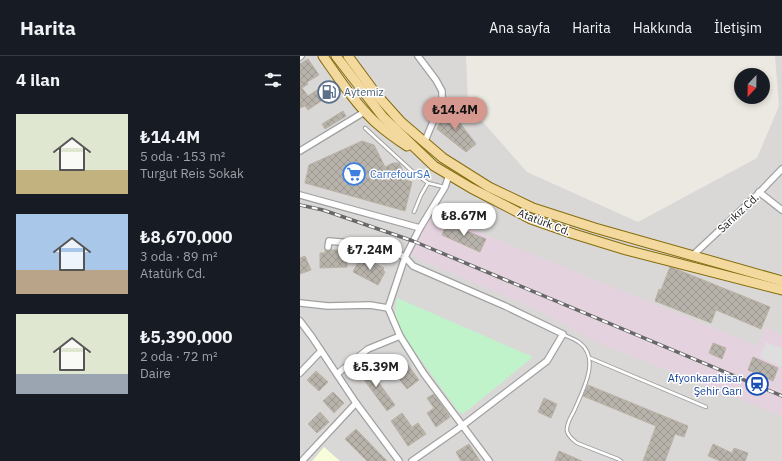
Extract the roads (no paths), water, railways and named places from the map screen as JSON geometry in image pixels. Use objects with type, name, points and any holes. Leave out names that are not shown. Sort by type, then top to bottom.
[{"type":"main road","points":[[323,56],[350,94],[375,122],[392,136],[424,157]]},
{"type":"main road","name":"Atatürk Cd.","points":[[336,56],[383,117],[434,166],[471,188],[532,219],[626,250],[782,290]]},
{"type":"main road","name":"Atatürk Cd.","points":[[348,56],[376,94],[401,122],[443,158],[489,187],[533,208],[594,228],[782,281]]},
{"type":"main road","points":[[354,56],[368,78],[425,141]]},
{"type":"street","points":[[418,56],[436,80],[442,91],[442,100],[425,141]]},
{"type":"street","points":[[300,151],[366,111]]},
{"type":"street","name":"Sarıkız Cd.","points":[[692,256],[782,169]]},
{"type":"street","points":[[449,175],[445,187],[420,228],[405,257],[388,308],[400,336],[424,374],[489,461]]},
{"type":"street","points":[[759,192],[782,210]]},
{"type":"street","points":[[300,195],[420,228]]},
{"type":"street","points":[[328,247],[329,241],[392,252],[405,257],[413,266],[505,306],[563,334],[547,361],[462,426],[412,461]]},
{"type":"street","points":[[300,303],[328,306],[370,305],[388,308]]},
{"type":"street","points":[[300,322],[312,337],[356,403],[399,461]]},
{"type":"street","points":[[336,374],[368,349],[400,336]]},
{"type":"street","points":[[300,373],[321,351]]},
{"type":"street","points":[[302,461],[356,403]]},
{"type":"lane","points":[[365,128],[414,174],[428,183],[445,187]]},
{"type":"lane","points":[[414,212],[428,183]]},
{"type":"lane","points":[[563,334],[581,343],[590,358],[588,374],[568,425],[568,433],[577,443],[621,461]]},
{"type":"lane","points":[[590,358],[706,407]]},
{"type":"railway","points":[[300,205],[323,210],[413,241],[782,396]]},
{"type":"place","name":"Aytemiz","points":[[329,92]]},
{"type":"place","name":"CarrefourSA","points":[[354,174]]},
{"type":"place","name":"Afyonkarahisar Şehir Garı","points":[[757,384]]}]
